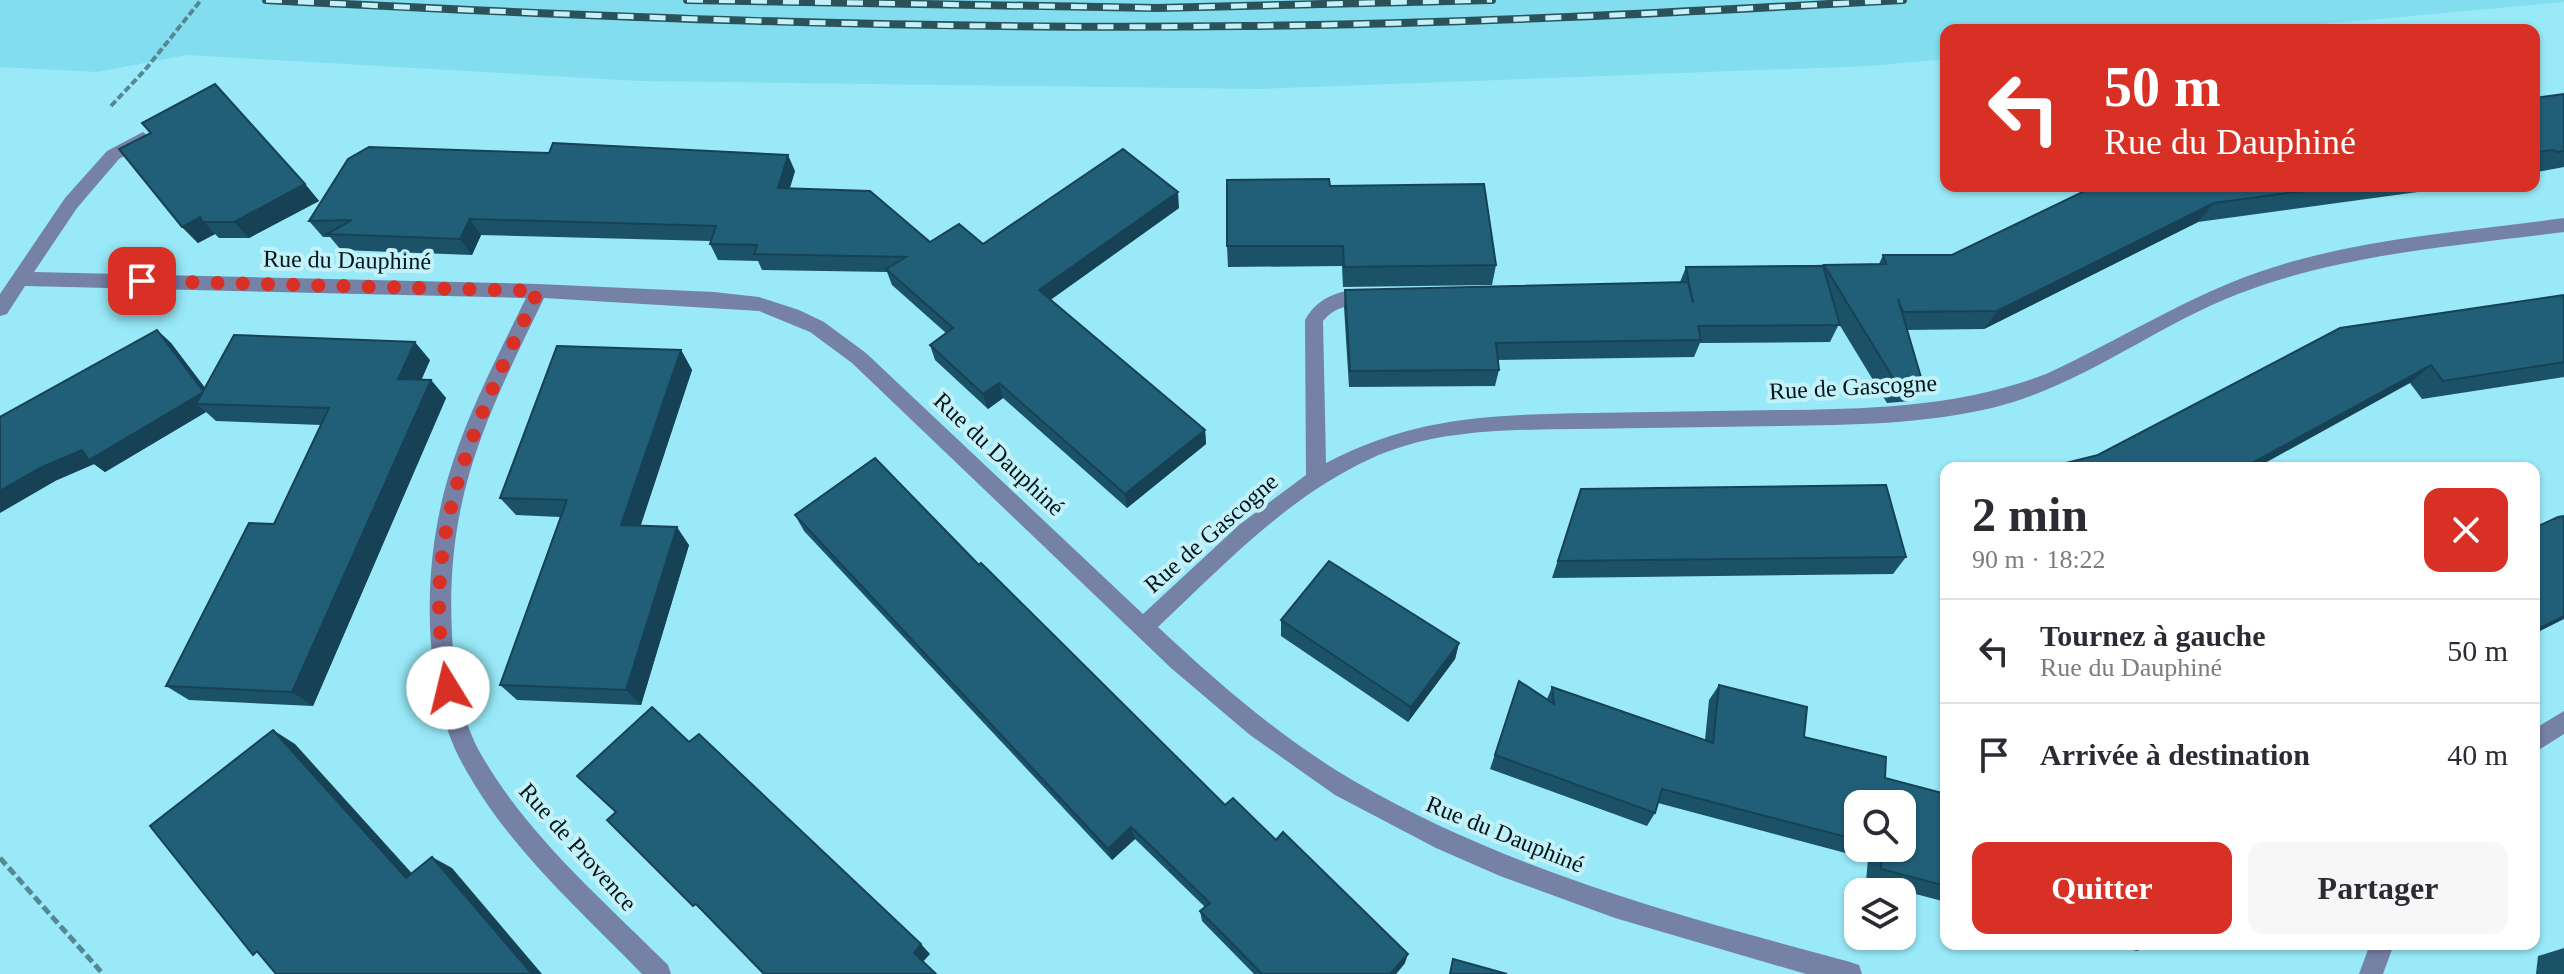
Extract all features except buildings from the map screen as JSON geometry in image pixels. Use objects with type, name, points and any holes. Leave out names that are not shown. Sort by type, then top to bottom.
[{"type":"street","points":[[0,309],[71,203],[113,155],[154,132]]},
{"type":"street","name":"Rue de Gascogne","points":[[1142,628],[1271,509],[1361,454],[1395,441],[1466,424],[1886,416],[1958,407],[2033,387],[2227,291],[2274,275],[2363,254],[2564,225]]},
{"type":"street","name":"Rue du Dauphiné","points":[[20,279],[538,291],[714,299],[759,304],[792,315],[817,327],[859,358],[1142,628],[1281,747],[1388,813],[1518,871],[1680,927],[1850,974]]},
{"type":"street","name":"Rue de Provence","points":[[538,291],[497,378],[453,489],[443,537],[440,583],[442,659],[454,717],[474,764],[523,832],[659,974]]},
{"type":"street","name":"Rue de Gascogne","points":[[1316,479],[1314,320],[1324,304],[1347,296],[1391,296]]},
{"type":"street","points":[[2540,738],[2564,721]]},
{"type":"street","points":[[2371,974],[2380,950]]},
{"type":"path","points":[[178,31],[201,0]]},
{"type":"path","points":[[0,858],[103,974]]},
{"type":"shaded area","points":[[0,0],[2564,0],[2325,24],[1940,24],[1940,60],[1869,66],[1260,89],[639,81],[187,55],[97,72],[0,67]]},
{"type":"railway","points":[[266,0],[755,21],[1122,27],[1492,20],[1903,0]]},
{"type":"railway","points":[[687,0],[1157,8],[1492,0]]},
{"type":"route","points":[[142,281],[538,291],[497,378],[453,489],[443,537],[440,583],[442,659],[448,688]]}]
